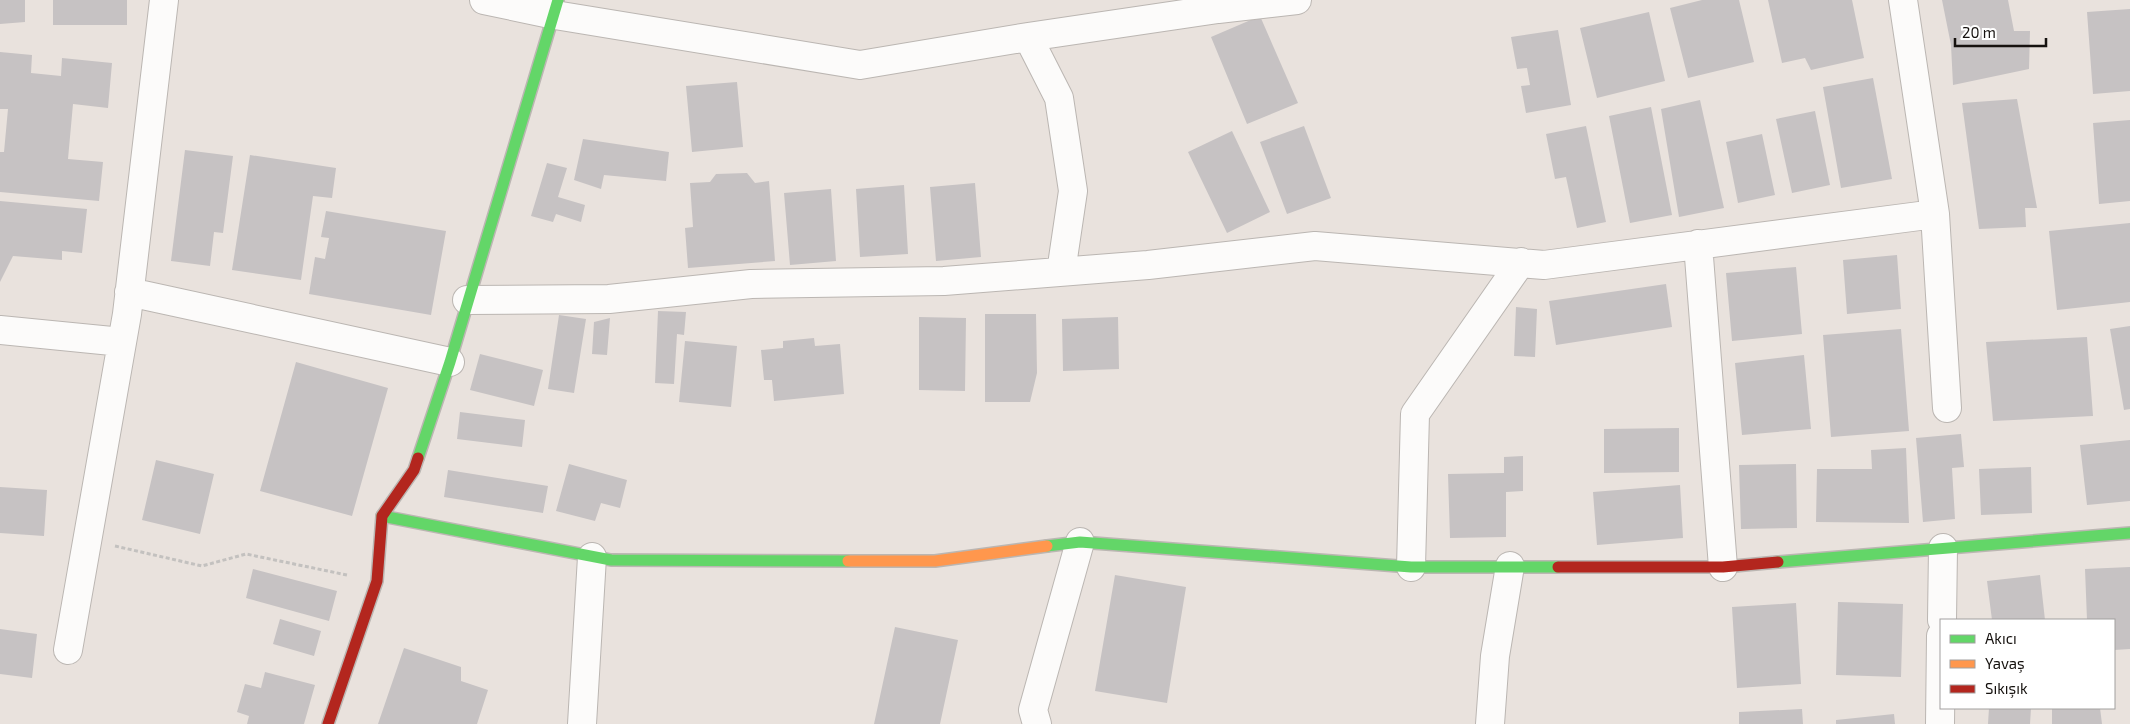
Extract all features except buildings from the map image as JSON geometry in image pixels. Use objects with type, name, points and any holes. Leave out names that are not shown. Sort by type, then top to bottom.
[{"type":"street","points":[[68,650],[122,342],[164,0]]},
{"type":"street","points":[[484,0],[556,8],[860,65],[1028,37],[1297,0]]},
{"type":"street","points":[[1903,0],[1935,214],[1947,408]]},
{"type":"street","points":[[328,724],[377,580],[382,516],[414,470],[450,362],[466,300],[556,8]]},
{"type":"street","points":[[1028,37],[1059,98],[1073,191],[1061,272]]},
{"type":"street","points":[[466,300],[609,299],[751,284],[944,281],[1148,265],[1314,246],[1544,265],[1935,214]]},
{"type":"street","points":[[1698,244],[1723,567]]},
{"type":"street","points":[[1411,567],[1416,414],[1521,262]]},
{"type":"street","points":[[129,292],[450,362]]},
{"type":"street","points":[[0,330],[122,342]]},
{"type":"street","points":[[382,516],[611,560],[935,561],[1080,542],[1411,567],[1723,567],[2130,533]]},
{"type":"street","points":[[1037,724],[1033,710],[1080,542]]},
{"type":"street","points":[[1942,619],[1943,548]]},
{"type":"street","points":[[582,724],[592,557]]},
{"type":"street","points":[[1490,724],[1495,656],[1510,566]]},
{"type":"street","points":[[1940,709],[1940,724]]},
{"type":"path","points":[[87,540],[202,566],[246,554],[377,580]]},
{"type":"traffic: fast","points":[[418,458],[450,362],[558,0]]},
{"type":"traffic: fast","points":[[382,516],[611,560],[848,561]]},
{"type":"traffic: fast","points":[[1778,562],[2130,533]]},
{"type":"traffic: fast","points":[[1047,546],[1080,542],[1411,567],[1558,567]]},
{"type":"traffic: slow","points":[[848,561],[935,561],[1047,546]]},
{"type":"traffic: jam","points":[[328,724],[377,581],[382,516],[414,470],[418,458]]},
{"type":"traffic: jam","points":[[1558,567],[1723,567],[1778,562]]}]
